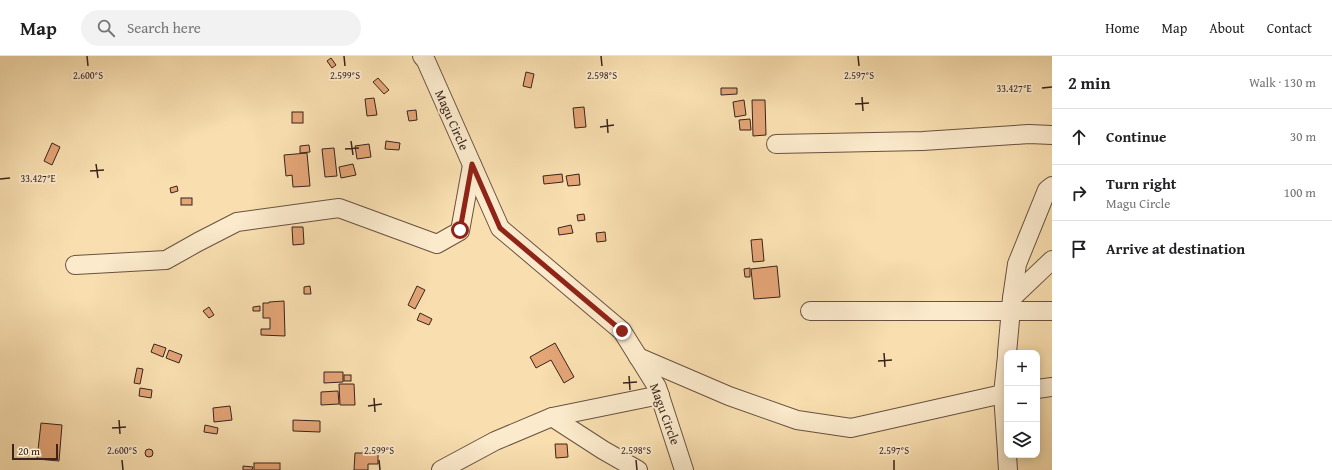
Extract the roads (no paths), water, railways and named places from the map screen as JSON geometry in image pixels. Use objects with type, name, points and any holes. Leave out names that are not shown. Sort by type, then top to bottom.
[{"type":"street","name":"Magu Circle","points":[[422,56],[426,61],[500,228],[622,331],[657,387],[684,470]]},
{"type":"street","points":[[776,144],[923,141],[1029,134],[1052,135]]},
{"type":"street","points":[[75,265],[166,260],[237,222],[338,208],[437,244],[460,230],[472,164]]},
{"type":"street","points":[[1007,350],[1017,264],[1047,190],[1052,186]]},
{"type":"street","points":[[1012,304],[1052,260]]},
{"type":"street","points":[[810,310],[1012,304],[1052,311]]},
{"type":"street","points":[[638,357],[729,396],[797,420],[851,428],[1004,394]]},
{"type":"street","points":[[1040,389],[1052,387]]},
{"type":"street","points":[[441,470],[495,440],[552,417],[660,394]]},
{"type":"street","points":[[552,417],[603,450],[638,470]]},
{"type":"street","points":[[1007,458],[1008,470]]}]
